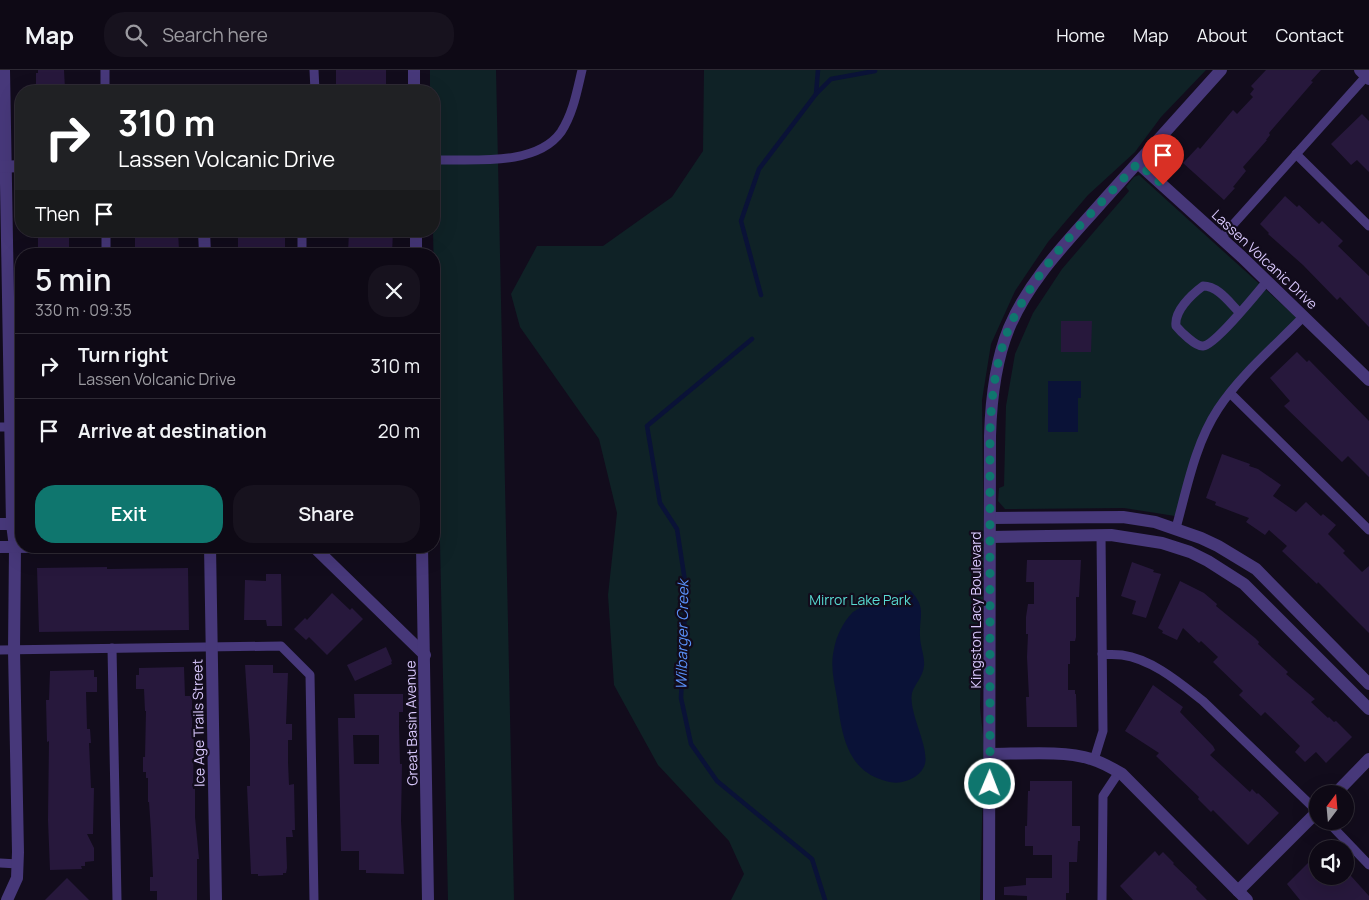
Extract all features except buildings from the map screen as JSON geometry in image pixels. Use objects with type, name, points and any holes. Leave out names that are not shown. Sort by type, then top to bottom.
[{"type":"street","points":[[4,70],[3,167],[11,524],[15,547],[14,650],[18,864],[17,878],[10,899]]},
{"type":"street","points":[[414,70],[414,85]]},
{"type":"street","name":"Kingston Lacy Boulevard","points":[[989,900],[991,408],[996,375],[1009,329],[1022,302],[1048,264],[1221,70]]},
{"type":"street","name":"Lassen Volcanic Drive","points":[[1138,163],[1267,280],[1369,380]]},
{"type":"street","points":[[990,518],[1123,517],[1155,522],[1176,528],[1218,546],[1256,569],[1369,684]]},
{"type":"street","points":[[990,537],[1111,535],[1147,540],[1177,547],[1208,561],[1244,584],[1369,709]]},
{"type":"street","points":[[0,547],[15,547]]},
{"type":"street","name":"Ice Age Trails Street","points":[[210,553],[216,900]]},
{"type":"street","points":[[320,553],[425,655]]},
{"type":"street","name":"Great Basin Avenue","points":[[422,553],[428,900]]},
{"type":"street","points":[[990,754],[1070,755],[1094,760],[1119,772],[1247,900]]},
{"type":"street","points":[[1344,785],[1369,759]]},
{"type":"street","points":[[1238,890],[1309,820]]},
{"type":"lane","points":[[105,70],[106,85]]},
{"type":"lane","points":[[314,70],[314,85]]},
{"type":"lane","points":[[440,160],[512,158],[544,148],[561,132],[567,122],[582,70]]},
{"type":"lane","points":[[1221,238],[1366,74]]},
{"type":"lane","points":[[1296,154],[1369,226]]},
{"type":"lane","points":[[1239,312],[1218,292],[1209,286],[1203,286],[1179,311],[1175,318],[1176,326],[1198,346],[1204,346],[1213,342],[1267,280]]},
{"type":"lane","points":[[1176,528],[1187,484],[1206,432],[1218,410],[1230,392],[1304,316]]},
{"type":"lane","points":[[1230,392],[1369,530]]},
{"type":"lane","points":[[1094,760],[1103,731],[1101,535]]},
{"type":"lane","points":[[0,650],[281,646],[310,675],[314,900]]},
{"type":"lane","points":[[112,648],[117,900]]},
{"type":"lane","points":[[1102,654],[1122,655],[1136,659],[1157,669],[1183,686],[1309,804]]},
{"type":"lane","points":[[1102,900],[1103,796],[1119,772]]},
{"type":"lane","points":[[1336,830],[1369,864]]},
{"type":"lane","points":[[0,863],[18,864]]},
{"type":"green space","points":[[430,70],[496,70],[514,900],[448,900],[440,543],[440,248],[433,248],[433,237],[440,237],[440,85],[430,85]]},
{"type":"green space","name":"Mirror Lake Park","points":[[704,70],[1206,70],[1161,117],[1135,152],[1088,195],[1048,242],[1015,291],[991,344],[982,400],[984,564],[980,707],[984,744],[980,900],[731,900],[744,874],[729,841],[658,765],[614,685],[608,595],[617,513],[599,439],[520,327],[511,294],[537,246],[603,246],[672,197],[703,151]]},
{"type":"green space","points":[[1139,175],[1297,318],[1202,431],[1175,516],[1124,508],[1005,509],[998,501],[999,488],[1004,486],[1006,406],[1015,354],[1033,313],[1062,269],[1129,191],[1126,187],[1134,177]]},
{"type":"water","points":[[1048,381],[1081,381],[1081,398],[1078,398],[1078,432],[1048,432]]},
{"type":"water","points":[[910,590],[919,602],[921,612],[920,636],[924,666],[922,674],[913,690],[912,701],[915,719],[924,748],[925,764],[919,774],[899,783],[877,778],[866,772],[851,755],[840,721],[832,661],[840,630],[852,613],[873,602],[886,600]]},
{"type":"waterway","name":"Wilbarger Creek","points":[[816,94],[818,70]]},
{"type":"waterway","name":"Wilbarger Creek","points":[[761,295],[741,221],[759,169],[816,94],[831,79],[875,71]]},
{"type":"waterway","name":"Wilbarger Creek","points":[[752,339],[647,426],[660,503],[677,529],[686,588],[681,698],[691,744],[717,781],[812,859],[825,900]]},
{"type":"route","points":[[990,784],[990,436],[994,383],[1000,358],[1009,329],[1022,302],[1036,280],[1057,253],[1138,163],[1163,185]]}]
